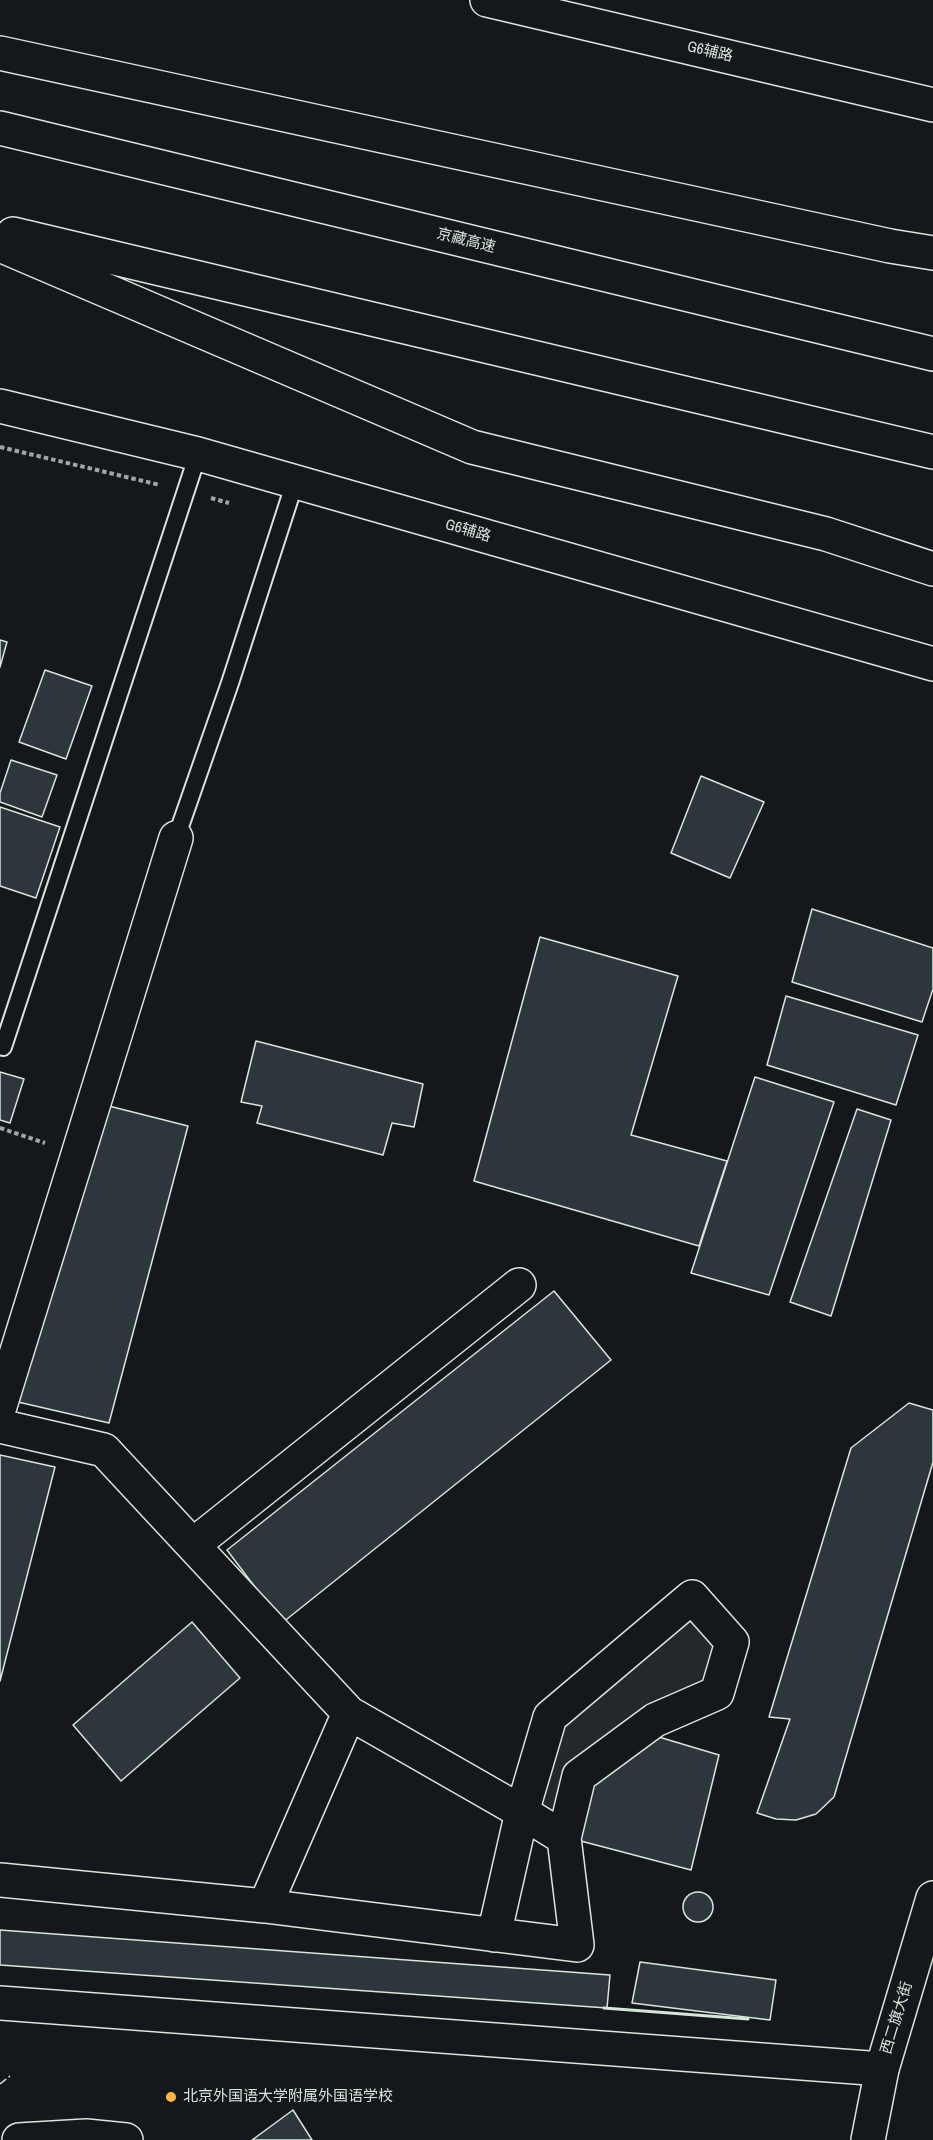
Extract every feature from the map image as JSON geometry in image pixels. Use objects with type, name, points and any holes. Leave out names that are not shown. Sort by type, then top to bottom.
[{"type":"main road","name":"G6辅路","points":[[487,0],[933,105]]},
{"type":"main road","points":[[0,53],[890,246],[933,253]]},
{"type":"main road","name":"京藏高速","points":[[0,128],[933,354]]},
{"type":"main road","points":[[0,231],[933,452]]},
{"type":"main road","points":[[0,245],[472,447],[826,534],[933,569]]},
{"type":"main road","name":"G6辅路","points":[[0,406],[198,454],[933,664]]},
{"type":"main road","points":[[0,1406],[176,838]]},
{"type":"main road","points":[[193,1545],[519,1285]]},
{"type":"main road","points":[[0,1426],[104,1450],[349,1713],[564,1838]]},
{"type":"main road","points":[[0,1880],[265,1906],[494,1935],[577,1945],[564,1838],[579,1776],[655,1720],[717,1693],[732,1642],[692,1597],[549,1717],[522,1812],[494,1935]]},
{"type":"main road","points":[[265,1906],[349,1713]]},
{"type":"main road","name":"西二旗大街","points":[[868,2140],[882,2069],[933,1898]]},
{"type":"main road","points":[[0,2002],[882,2069]]},
{"type":"main road","points":[[20,2140],[86,2136],[126,2140]]},
{"type":"lane","points":[[3,1047],[198,454]]},
{"type":"lane","points":[[176,838],[230,683],[295,482]]},
{"type":"path","points":[[0,447],[230,503]]},
{"type":"path","points":[[0,1128],[78,1154]]},
{"type":"shaded area","points":[[690,1603],[726,1643],[713,1689],[654,1715],[561,1827],[528,1807],[553,1720]]},
{"type":"building","points":[[0,640],[7,642],[0,667]]},
{"type":"building","points":[[45,670],[92,686],[66,759],[19,742]]},
{"type":"building","points":[[11,760],[57,775],[42,817],[0,802],[0,793]]},
{"type":"building","points":[[701,776],[764,802],[730,878],[671,853]]},
{"type":"building","points":[[0,807],[60,827],[36,898],[0,886]]},
{"type":"building","points":[[812,909],[933,948],[933,989],[922,1022],[792,982]]},
{"type":"building","points":[[540,937],[678,976],[631,1135],[727,1161],[699,1246],[474,1181]]},
{"type":"building","points":[[786,996],[918,1035],[896,1105],[767,1065]]},
{"type":"building","points":[[256,1041],[423,1084],[414,1127],[392,1123],[383,1155],[257,1123],[262,1106],[241,1102]]},
{"type":"building","points":[[0,1072],[24,1079],[10,1123],[0,1120]]},
{"type":"building","points":[[755,1077],[834,1102],[769,1295],[691,1273]]},
{"type":"building","points":[[97,1103],[188,1126],[109,1423],[18,1402]]},
{"type":"building","points":[[857,1109],[891,1120],[831,1316],[790,1302]]},
{"type":"building","points":[[554,1291],[611,1360],[282,1623],[227,1550]]},
{"type":"building","points":[[909,1403],[933,1410],[933,1462],[834,1797],[816,1814],[796,1820],[776,1819],[757,1813],[790,1719],[769,1717],[851,1448]]},
{"type":"building","points":[[0,1455],[55,1467],[0,1681]]},
{"type":"building","points":[[192,1622],[240,1678],[121,1781],[73,1725]]},
{"type":"building","points":[[642,1732],[719,1755],[691,1870],[577,1840],[592,1774]]},
{"type":"building","points":[[698,1892],[709,1896],[713,1907],[709,1918],[698,1922],[687,1918],[683,1907],[687,1896]]},
{"type":"building","points":[[0,1930],[610,1975],[607,2008],[0,1965]]},
{"type":"building","points":[[640,1962],[776,1980],[770,2020],[632,2003]]},
{"type":"building","points":[[293,2110],[312,2140],[252,2140]]},
{"type":"fence","points":[[0,2084],[10,2076]]},
{"type":"wall","points":[[604,2008],[748,2019]]},
{"type":"place","name":"北京外国语大学附属外国语学校","points":[[171,2097]]}]
